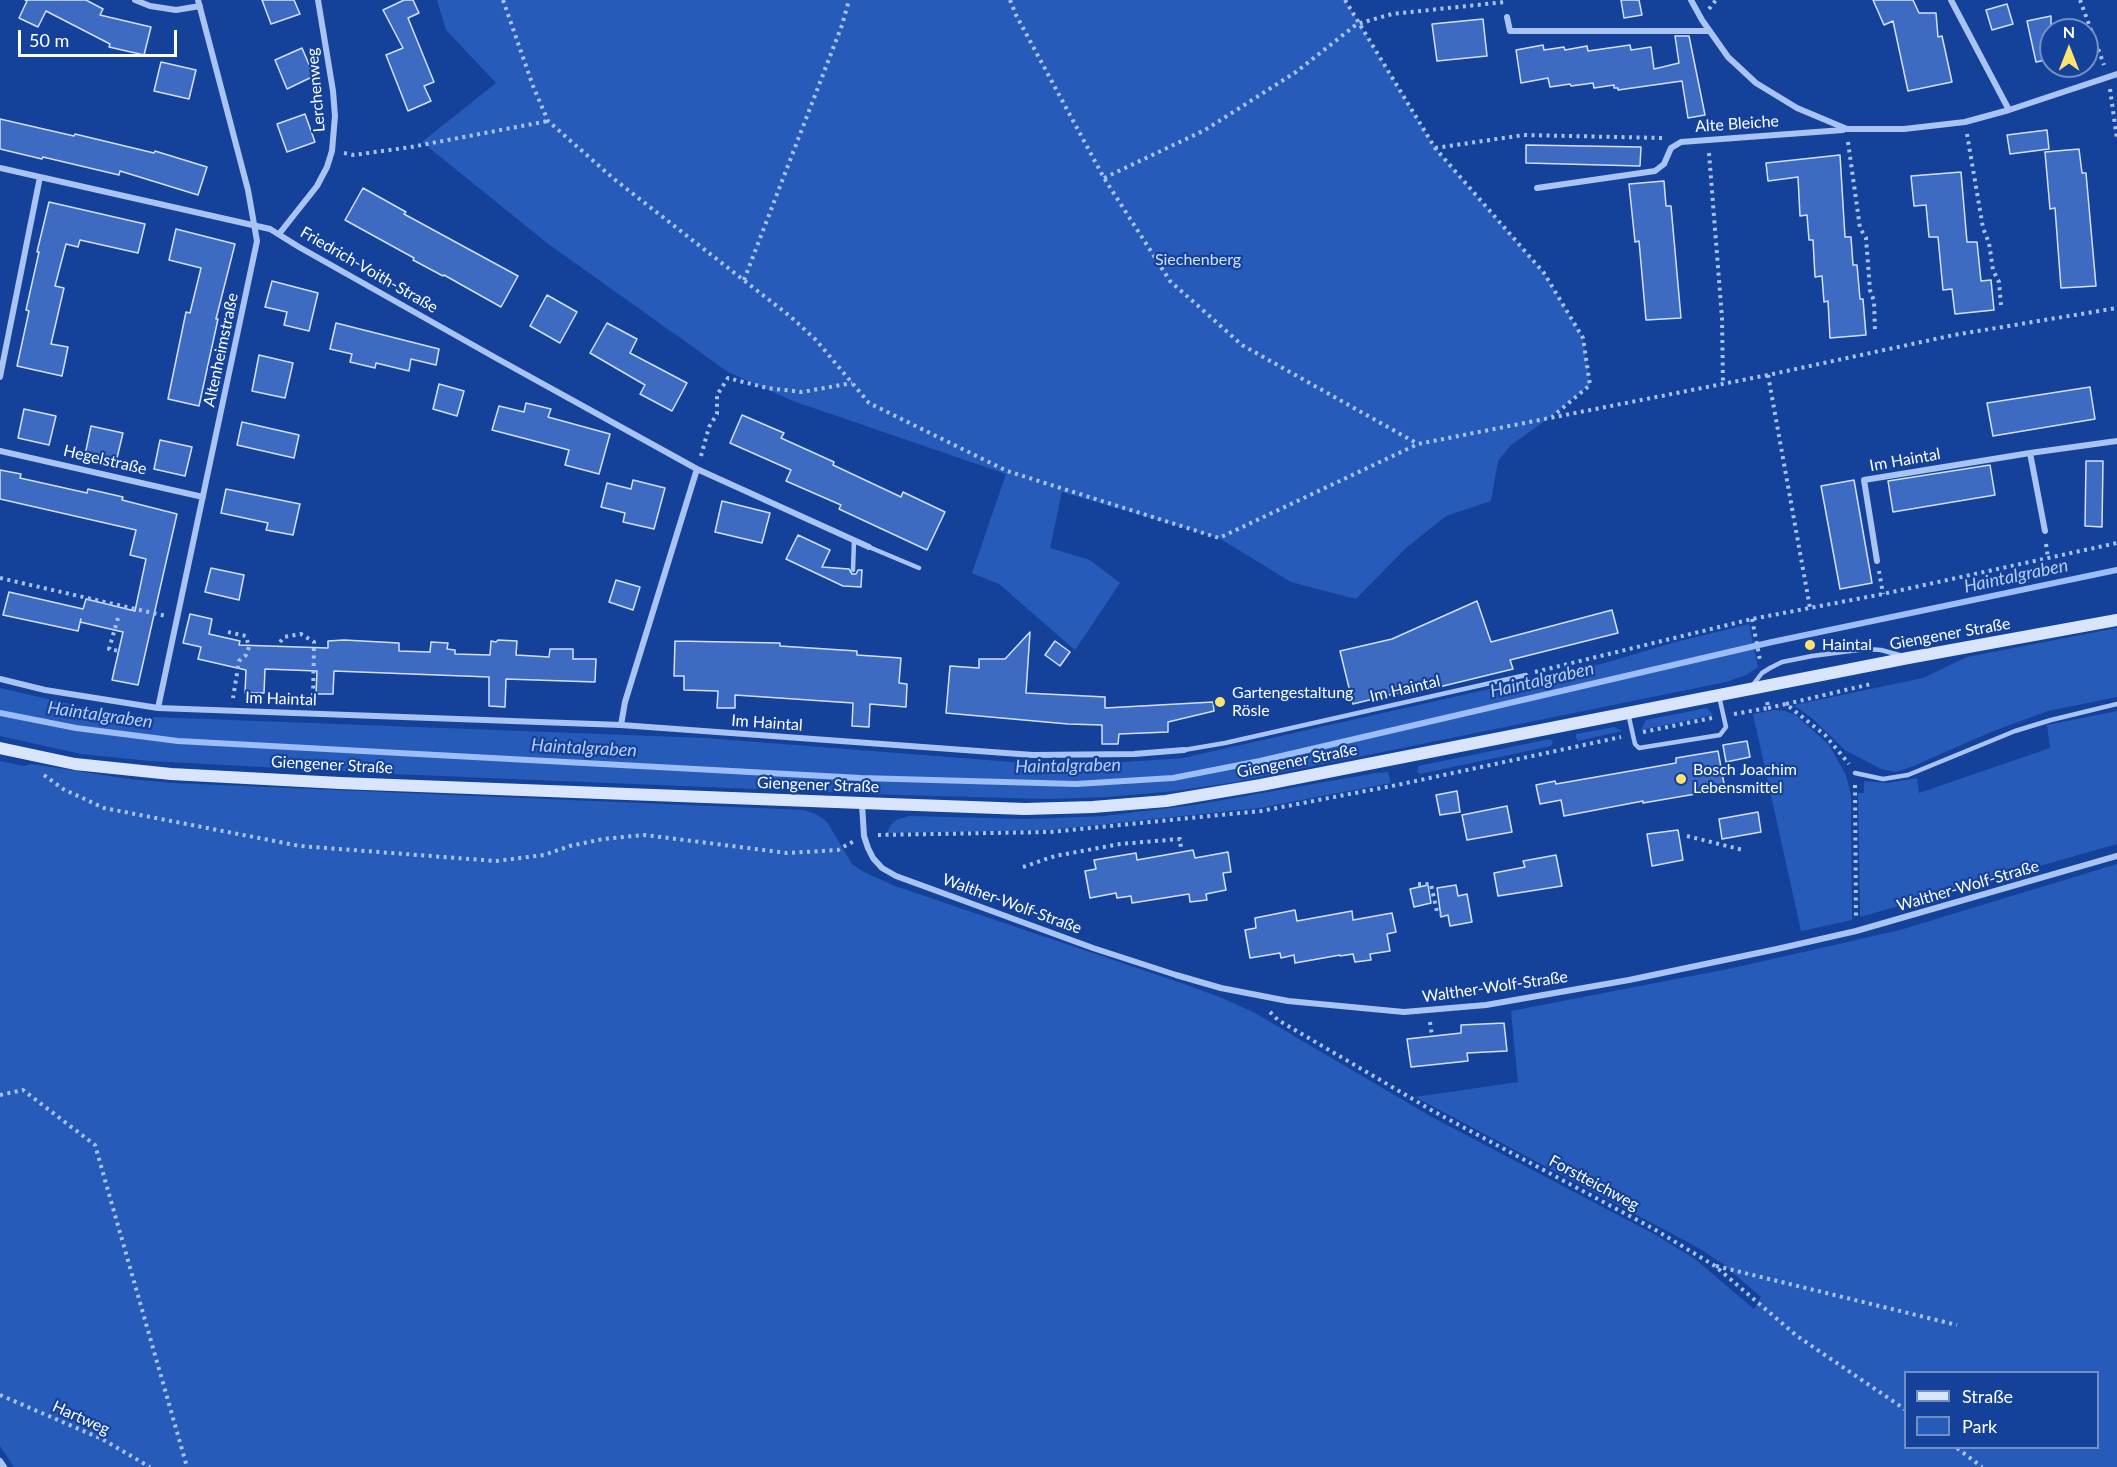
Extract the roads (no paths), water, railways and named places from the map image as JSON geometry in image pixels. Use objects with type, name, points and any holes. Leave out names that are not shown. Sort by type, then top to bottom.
[{"type":"main road","name":"Giengener Straße","points":[[0,748],[75,764],[171,774],[340,783],[1055,809],[1166,801],[1261,785],[1908,658],[2117,620]]},
{"type":"street","points":[[135,0],[150,6],[176,10],[199,3]]},
{"type":"street","name":"Lerchenweg","points":[[279,234],[317,186],[332,151],[335,116],[333,92],[318,0]]},
{"type":"street","name":"Alte Bleiche","points":[[1691,0],[1728,57],[1756,83],[1797,108],[1846,129]]},
{"type":"street","points":[[1951,0],[2009,110]]},
{"type":"street","name":"Altenheimstraße","points":[[158,708],[256,250],[255,224],[199,3]]},
{"type":"street","points":[[1508,17],[1510,31],[1709,31]]},
{"type":"street","name":"Alte Bleiche","points":[[1537,188],[1654,171],[1664,164],[1671,148],[1681,142],[1846,129],[1904,129],[1965,122],[2009,110],[2117,74]]},
{"type":"street","name":"Friedrich-Voith-Straße","points":[[0,168],[255,224],[279,234],[495,358],[697,469],[869,547]]},
{"type":"street","points":[[0,377],[40,177]]},
{"type":"street","name":"Im Haintal","points":[[1877,561],[1864,480],[2117,441]]},
{"type":"street","name":"Hegelstraße","points":[[0,450],[203,496]]},
{"type":"street","points":[[2030,453],[2045,531]]},
{"type":"street","points":[[621,725],[624,702],[697,469]]},
{"type":"street","name":"Im Haintal","points":[[0,679],[45,690],[158,708],[621,725],[1033,755],[1134,754],[1184,750]]},
{"type":"street","name":"Walther-Wolf-Straße","points":[[862,803],[864,836],[873,858],[882,868],[896,876],[1093,948],[1176,975],[1288,1001],[1404,1012],[1456,1008],[1629,980],[1856,931],[2117,856]]},
{"type":"street","points":[[0,1461],[4,1467]]},
{"type":"lane","points":[[853,570],[854,540]]},
{"type":"lane","points":[[869,547],[919,568]]},
{"type":"lane","points":[[1749,690],[1762,673],[1782,662],[1866,649],[1893,652],[1908,658]]},
{"type":"lane","name":"Im Haintal","points":[[1184,750],[1225,743],[1526,675]]},
{"type":"lane","points":[[1628,713],[1635,744],[1639,748],[1720,735],[1726,727],[1719,696]]},
{"type":"lane","points":[[1856,773],[1883,779],[1908,776],[2015,731],[2117,704]]},
{"type":"waterway","name":"Haintalgraben","points":[[0,713],[76,728],[178,741],[861,778],[1076,784],[1173,778],[1260,761],[1772,642],[2117,570]]},
{"type":"place","name":"Haintal","points":[[1810,645]]},
{"type":"place","name":"Gartengestaltung Rösle","points":[[1220,702]]},
{"type":"place","name":"Bosch Joachim Lebensmittel","points":[[1681,779]]},
{"type":"park label","name":"Siechenberg","points":[[1198,260]]}]
